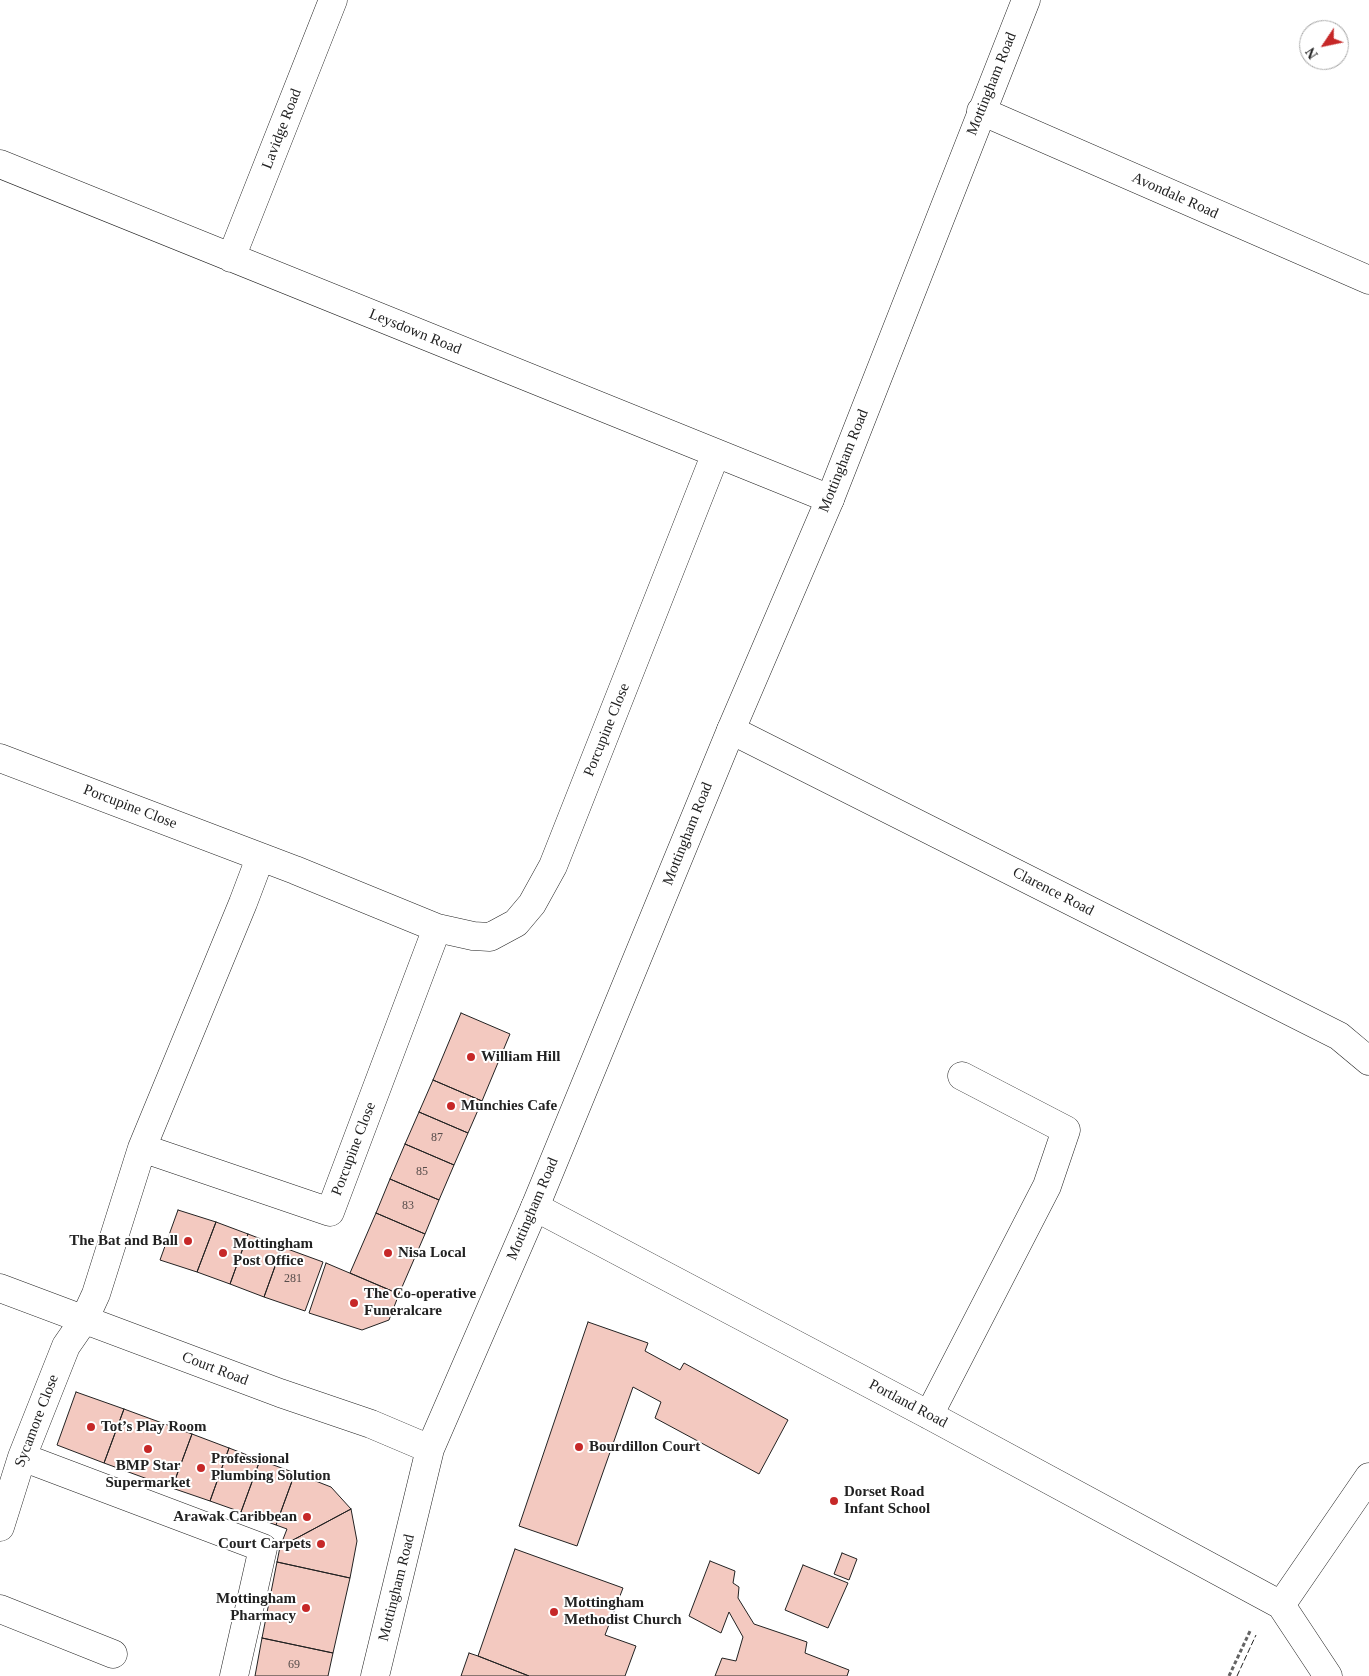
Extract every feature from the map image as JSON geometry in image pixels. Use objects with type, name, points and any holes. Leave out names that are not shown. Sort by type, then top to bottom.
[{"type":"street","name":"Lavidge Road","points":[[231,258],[333,0]]},
{"type":"street","name":"Mottingham Road","points":[[375,1676],[430,1449],[535,1207],[731,730],[830,499],[1026,0]]},
{"type":"street","name":"Avondale Road","points":[[981,112],[1369,280]]},
{"type":"street","name":"Leysdown Road","points":[[0,164],[830,499]]},
{"type":"street","name":"Porcupine Close","points":[[0,758],[295,870],[437,928],[474,936],[490,937],[516,923],[532,904],[553,866],[716,453]]},
{"type":"street","name":"Clarence Road","points":[[731,730],[1339,1036],[1369,1061]]},
{"type":"street","points":[[84,1320],[96,1294],[142,1148],[260,858]]},
{"type":"street","name":"Porcupine Close","points":[[142,1148],[330,1212],[437,928]]},
{"type":"street","points":[[929,1415],[1047,1186],[1066,1130],[962,1076]]},
{"type":"street","name":"Portland Road","points":[[535,1207],[929,1415],[1280,1605]]},
{"type":"street","name":"Court Road","points":[[0,1288],[270,1390],[371,1424],[430,1449]]},
{"type":"street","name":"Sycamore Close","points":[[0,1527],[22,1457],[66,1346],[84,1320]]},
{"type":"street","points":[[22,1457],[263,1548],[234,1676]]},
{"type":"street","points":[[1328,1676],[1280,1605],[1369,1477]]},
{"type":"street","points":[[0,1610],[113,1654]]},
{"type":"path","points":[[1229,1676],[1255,1622]]},
{"type":"building","name":"William Hill","points":[[461,1013],[510,1034],[482,1101],[433,1080]]},
{"type":"building","name":"Munchies Cafe","points":[[433,1080],[482,1101],[468,1133],[419,1112]]},
{"type":"building","points":[[419,1112],[468,1133],[454,1165],[405,1144]]},
{"type":"building","points":[[405,1144],[454,1165],[439,1200],[390,1179]]},
{"type":"building","points":[[390,1179],[439,1200],[425,1234],[376,1213]]},
{"type":"building","name":"The Bat and Ball","points":[[178,1210],[216,1222],[197,1272],[160,1260]]},
{"type":"building","name":"Nisa Local","points":[[376,1213],[425,1234],[399,1294],[350,1273]]},
{"type":"building","name":"Mottingham Post Office","points":[[216,1222],[248,1234],[230,1284],[197,1272]]},
{"type":"building","points":[[248,1234],[282,1247],[264,1297],[230,1284]]},
{"type":"building","points":[[282,1247],[323,1262],[305,1311],[264,1297]]},
{"type":"building","name":"The Co-operative Funeralcare","points":[[326,1263],[399,1294],[389,1320],[362,1330],[309,1313]]},
{"type":"building","name":"Bourdillon Court","points":[[588,1322],[648,1343],[645,1351],[680,1370],[684,1363],[788,1420],[759,1474],[655,1418],[661,1402],[633,1387],[577,1546],[519,1526]]},
{"type":"building","name":"Tot’s Play Room","points":[[76,1392],[124,1409],[104,1463],[57,1445]]},
{"type":"building","name":"BMP Star Supermarket","points":[[124,1409],[192,1434],[172,1488],[104,1463]]},
{"type":"building","name":"Professional Plumbing Solution","points":[[192,1434],[229,1448],[210,1501],[172,1488]]},
{"type":"building","points":[[229,1448],[260,1460],[241,1512],[210,1501]]},
{"type":"building","points":[[260,1460],[295,1473],[276,1525],[241,1512]]},
{"type":"building","name":"Arawak Caribbean","points":[[295,1473],[331,1487],[351,1509],[280,1547],[287,1529],[276,1525]]},
{"type":"building","name":"Court Carpets","points":[[351,1509],[357,1541],[350,1578],[277,1562],[280,1547]]},
{"type":"building","name":"Mottingham Methodist Church","points":[[515,1549],[623,1588],[605,1635],[636,1646],[625,1676],[529,1676],[478,1656]]},
{"type":"building","points":[[842,1553],[857,1559],[849,1580],[834,1574]]},
{"type":"building","points":[[710,1561],[735,1571],[733,1583],[739,1587],[738,1598],[754,1624],[807,1642],[805,1653],[849,1670],[847,1676],[715,1676],[722,1658],[736,1661],[743,1637],[729,1612],[721,1633],[689,1616]]},
{"type":"building","name":"Mottingham Pharmacy","points":[[277,1562],[350,1578],[333,1653],[262,1638]]},
{"type":"building","points":[[803,1565],[848,1583],[828,1628],[785,1610]]},
{"type":"building","points":[[262,1638],[333,1653],[328,1676],[255,1676]]},
{"type":"building","points":[[469,1653],[478,1656],[529,1676],[461,1676]]},
{"type":"fence","points":[[1237,1676],[1256,1635]]},
{"type":"place","name":"William Hill","points":[[471,1057]]},
{"type":"place","name":"Munchies Cafe","points":[[451,1106]]},
{"type":"place","name":"The Bat and Ball","points":[[188,1241]]},
{"type":"place","name":"Mottingham Post Office","points":[[223,1253]]},
{"type":"place","name":"Nisa Local","points":[[388,1253]]},
{"type":"place","name":"The Co-operative Funeralcare","points":[[354,1303]]},
{"type":"place","name":"Tot’s Play Room","points":[[91,1427]]},
{"type":"place","name":"Bourdillon Court","points":[[579,1447]]},
{"type":"place","name":"BMP Star Supermarket","points":[[148,1449]]},
{"type":"place","name":"Professional Plumbing Solution","points":[[201,1468]]},
{"type":"place","name":"Dorset Road Infant School","points":[[834,1501]]},
{"type":"place","name":"Arawak Caribbean","points":[[307,1517]]},
{"type":"place","name":"Court Carpets","points":[[321,1544]]},
{"type":"place","name":"Mottingham Pharmacy","points":[[306,1608]]},
{"type":"place","name":"Mottingham Methodist Church","points":[[554,1612]]}]
